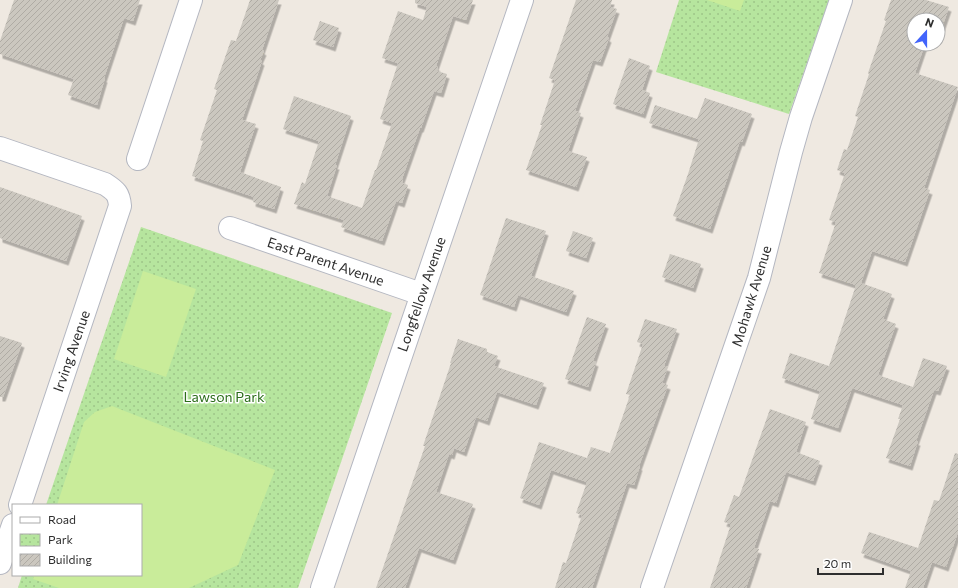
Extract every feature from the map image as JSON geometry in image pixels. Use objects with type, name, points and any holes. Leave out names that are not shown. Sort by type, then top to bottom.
[{"type":"street","points":[[138,159],[191,0]]},
{"type":"street","name":"Longfellow Avenue","points":[[322,588],[522,0]]},
{"type":"street","name":"Mohawk Avenue","points":[[652,588],[759,278],[801,117],[841,0]]},
{"type":"street","name":"Irving Avenue","points":[[0,148],[105,184],[114,190],[119,197],[120,206],[20,504]]},
{"type":"street","name":"East Parent Avenue","points":[[230,228],[421,294]]},
{"type":"street","points":[[2,554],[12,528]]},
{"type":"green space","points":[[679,0],[829,0],[789,114],[656,72]]},
{"type":"green space","points":[[707,0],[744,0],[740,11]]},
{"type":"green space","name":"Lawson Park","points":[[141,227],[392,313],[298,588],[18,588],[22,576],[142,576],[142,504],[46,504]]},
{"type":"green space","points":[[143,271],[196,289],[166,377],[114,359]]},
{"type":"green space","points":[[112,406],[275,470],[238,565],[189,588],[59,588],[33,579],[34,576],[142,576],[142,504],[57,504],[84,422],[95,412]]},
{"type":"building","points":[[14,0],[140,0],[133,21],[124,18],[104,78],[97,105],[68,95],[74,79],[0,54],[0,41]]},
{"type":"building","points":[[250,0],[279,0],[262,50],[264,51],[260,60],[262,61],[242,120],[256,124],[240,172],[281,187],[274,209],[253,202],[254,197],[192,176],[203,141],[200,140],[217,90],[214,89],[231,40],[236,41]]},
{"type":"building","points":[[415,0],[473,0],[466,20],[453,16],[436,66],[438,67],[437,71],[447,74],[441,93],[434,91],[402,179],[402,183],[408,185],[402,203],[396,201],[382,241],[341,227],[344,220],[294,204],[302,182],[305,184],[319,141],[283,129],[294,96],[351,116],[335,165],[337,165],[327,196],[362,208],[392,123],[380,119],[398,63],[382,58],[398,11],[423,20],[427,7],[415,3]]},
{"type":"building","points":[[576,0],[612,0],[610,7],[617,9],[607,37],[609,38],[600,62],[593,60],[575,111],[581,113],[568,151],[587,157],[576,187],[526,170],[542,125],[540,125],[555,80],[549,78]]},
{"type":"building","points":[[891,0],[926,0],[949,7],[946,16],[946,12],[906,12],[906,52],[922,52],[915,73],[958,87],[924,188],[930,190],[905,262],[872,251],[861,283],[892,294],[883,319],[896,324],[878,375],[913,387],[923,358],[947,366],[938,391],[934,390],[916,441],[918,441],[910,466],[886,458],[900,419],[898,419],[903,405],[852,388],[838,428],[811,419],[820,391],[782,378],[790,353],[829,366],[856,285],[819,273],[836,222],[829,220],[845,173],[837,170],[844,149],[847,150],[858,117],[855,116],[886,21],[884,20]]},
{"type":"building","points":[[320,21],[339,28],[333,47],[313,40]]},
{"type":"building","points":[[629,58],[650,66],[642,90],[650,93],[643,114],[613,104]]},
{"type":"building","points":[[705,98],[752,114],[742,142],[740,141],[710,229],[673,216],[699,139],[649,123],[655,105],[697,119]]},
{"type":"building","points":[[0,187],[82,216],[66,261],[0,238]]},
{"type":"building","points":[[506,218],[546,231],[531,276],[574,291],[566,312],[518,295],[514,307],[480,295]]},
{"type":"building","points":[[573,231],[593,238],[586,258],[566,251]]},
{"type":"building","points":[[670,254],[701,264],[693,288],[662,277]]},
{"type":"building","points":[[587,317],[606,324],[593,361],[596,362],[588,387],[565,379]]},
{"type":"building","points":[[645,319],[677,329],[664,366],[668,367],[662,383],[668,385],[639,466],[634,485],[627,483],[592,588],[555,588],[563,562],[566,563],[582,515],[576,513],[587,482],[551,470],[539,505],[520,498],[539,442],[587,458],[591,447],[610,453],[630,395],[626,394],[643,344],[637,342]]},
{"type":"building","points":[[0,336],[22,343],[3,397],[0,397]]},
{"type":"building","points":[[458,339],[487,349],[487,352],[498,356],[494,366],[544,383],[536,405],[497,392],[487,421],[476,417],[464,452],[454,448],[452,455],[449,454],[436,492],[473,504],[453,560],[419,548],[405,588],[376,588],[425,446],[423,446]]},
{"type":"building","points":[[770,409],[806,422],[796,452],[820,461],[813,481],[786,472],[776,503],[770,501],[754,548],[759,549],[746,588],[710,588],[731,524],[724,522],[734,495],[739,497]]},
{"type":"building","points":[[955,453],[958,454],[958,532],[946,567],[932,562],[923,588],[905,588],[911,571],[861,553],[869,532],[918,548],[934,500],[939,501]]}]
